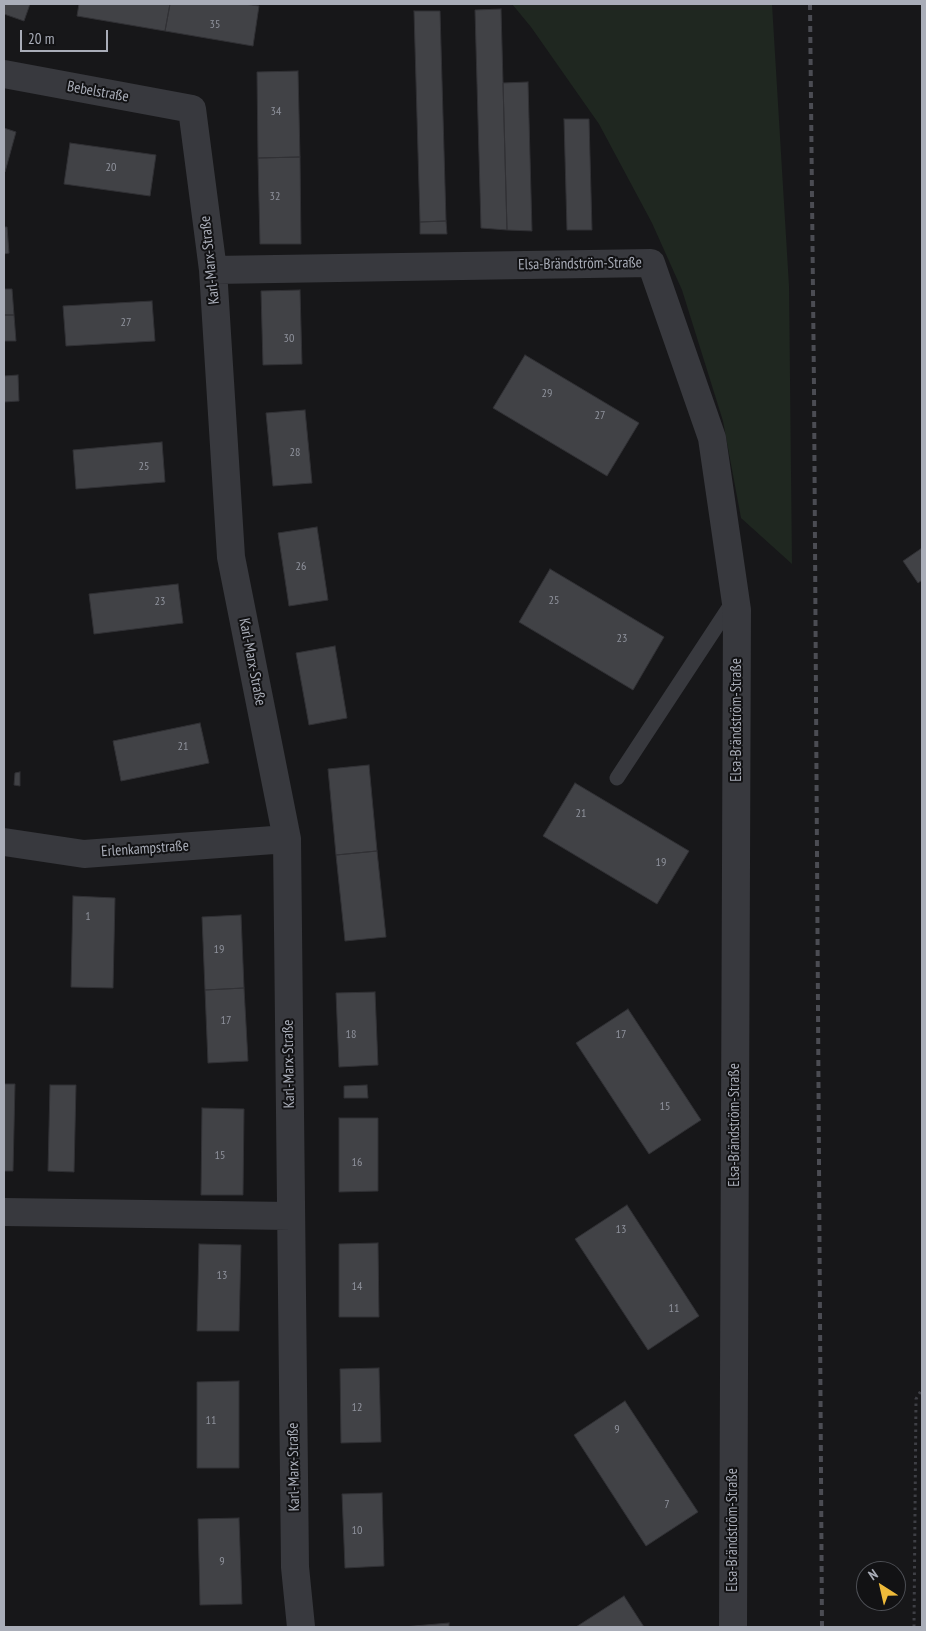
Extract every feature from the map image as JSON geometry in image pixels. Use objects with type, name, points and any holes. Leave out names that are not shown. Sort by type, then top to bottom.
[{"type":"street","name":"Bebelstraße","points":[[4,74],[192,109]]},
{"type":"street","name":"Karl-Marx-Straße","points":[[192,109],[213,270],[231,557],[287,839],[295,1567],[301,1627]]},
{"type":"street","name":"Elsa-Brändström-Straße","points":[[213,270],[651,263],[712,438],[738,610],[733,1627]]},
{"type":"street","name":"Erlenkampstraße","points":[[4,842],[84,854],[287,839]]},
{"type":"street","points":[[4,1212],[291,1216]]},
{"type":"lane","points":[[617,778],[736,598]]},
{"type":"path","points":[[914,1627],[916,1399],[922,1389]]},
{"type":"shaded area","points":[[512,4],[772,4],[789,286],[792,564],[741,518],[723,421],[682,290],[652,223],[599,124],[531,27]]},
{"type":"building","points":[[4,4],[30,4],[24,21],[4,14]]},
{"type":"building","points":[[79,4],[170,4],[165,31],[77,16]]},
{"type":"building","points":[[170,4],[244,4],[259,6],[253,46],[165,31]]},
{"type":"building","points":[[501,9],[507,230],[481,228],[475,10]]},
{"type":"building","points":[[414,11],[440,11],[446,221],[420,222]]},
{"type":"building","points":[[298,71],[300,157],[258,158],[257,72]]},
{"type":"building","points":[[528,82],[532,231],[507,230],[503,83]]},
{"type":"building","points":[[564,119],[589,119],[592,230],[567,230]]},
{"type":"building","points":[[4,128],[16,132],[5,172],[4,171]]},
{"type":"building","points":[[70,143],[156,155],[150,196],[64,184]]},
{"type":"building","points":[[300,157],[301,244],[260,244],[258,158]]},
{"type":"building","points":[[446,221],[447,234],[420,234],[420,222]]},
{"type":"building","points":[[4,227],[7,227],[9,253],[4,254]]},
{"type":"building","points":[[4,289],[12,289],[14,315],[4,315]]},
{"type":"building","points":[[300,290],[302,364],[263,365],[261,291]]},
{"type":"building","points":[[152,301],[155,341],[66,346],[63,306]]},
{"type":"building","points":[[4,315],[14,315],[16,341],[4,341]]},
{"type":"building","points":[[525,355],[639,423],[607,476],[493,408]]},
{"type":"building","points":[[18,375],[19,401],[4,402],[4,376]]},
{"type":"building","points":[[305,410],[312,483],[273,486],[266,413]]},
{"type":"building","points":[[162,442],[165,482],[76,489],[73,450]]},
{"type":"building","points":[[317,527],[328,600],[289,606],[278,533]]},
{"type":"building","points":[[922,548],[922,580],[918,583],[903,561]]},
{"type":"building","points":[[550,569],[664,637],[633,690],[519,622]]},
{"type":"building","points":[[178,584],[183,623],[94,634],[89,594]]},
{"type":"building","points":[[335,646],[347,718],[309,725],[296,653]]},
{"type":"building","points":[[200,723],[209,763],[121,781],[113,741]]},
{"type":"building","points":[[369,765],[377,851],[336,855],[328,769]]},
{"type":"building","points":[[20,772],[20,786],[14,785],[15,773]]},
{"type":"building","points":[[575,783],[689,851],[657,904],[543,836]]},
{"type":"building","points":[[377,851],[386,937],[345,941],[336,855]]},
{"type":"building","points":[[73,896],[115,898],[113,988],[71,987]]},
{"type":"building","points":[[241,915],[244,988],[205,990],[202,917]]},
{"type":"building","points":[[244,988],[248,1061],[208,1063],[205,990]]},
{"type":"building","points":[[375,992],[378,1065],[339,1067],[336,993]]},
{"type":"building","points":[[628,1009],[701,1120],[649,1154],[576,1043]]},
{"type":"building","points":[[4,1084],[15,1084],[13,1171],[4,1171]]},
{"type":"building","points":[[50,1085],[76,1085],[74,1172],[48,1171]]},
{"type":"building","points":[[367,1085],[368,1098],[344,1098],[344,1086]]},
{"type":"building","points":[[202,1108],[244,1109],[243,1195],[201,1195]]},
{"type":"building","points":[[339,1118],[378,1118],[378,1191],[339,1192]]},
{"type":"building","points":[[627,1205],[699,1316],[648,1350],[575,1239]]},
{"type":"building","points":[[378,1243],[379,1317],[339,1317],[339,1244]]},
{"type":"building","points":[[199,1244],[241,1245],[239,1331],[197,1331]]},
{"type":"building","points":[[379,1368],[381,1442],[341,1443],[340,1369]]},
{"type":"building","points":[[239,1381],[239,1468],[197,1468],[197,1382]]},
{"type":"building","points":[[625,1401],[698,1512],[646,1546],[574,1435]]},
{"type":"building","points":[[382,1493],[384,1566],[345,1568],[342,1494]]},
{"type":"building","points":[[239,1518],[242,1604],[200,1605],[198,1519]]},
{"type":"building","points":[[624,1596],[644,1627],[576,1627]]},
{"type":"building","points":[[449,1623],[449,1627],[403,1627]]},
{"type":"railway","points":[[810,4],[822,1627]]}]
